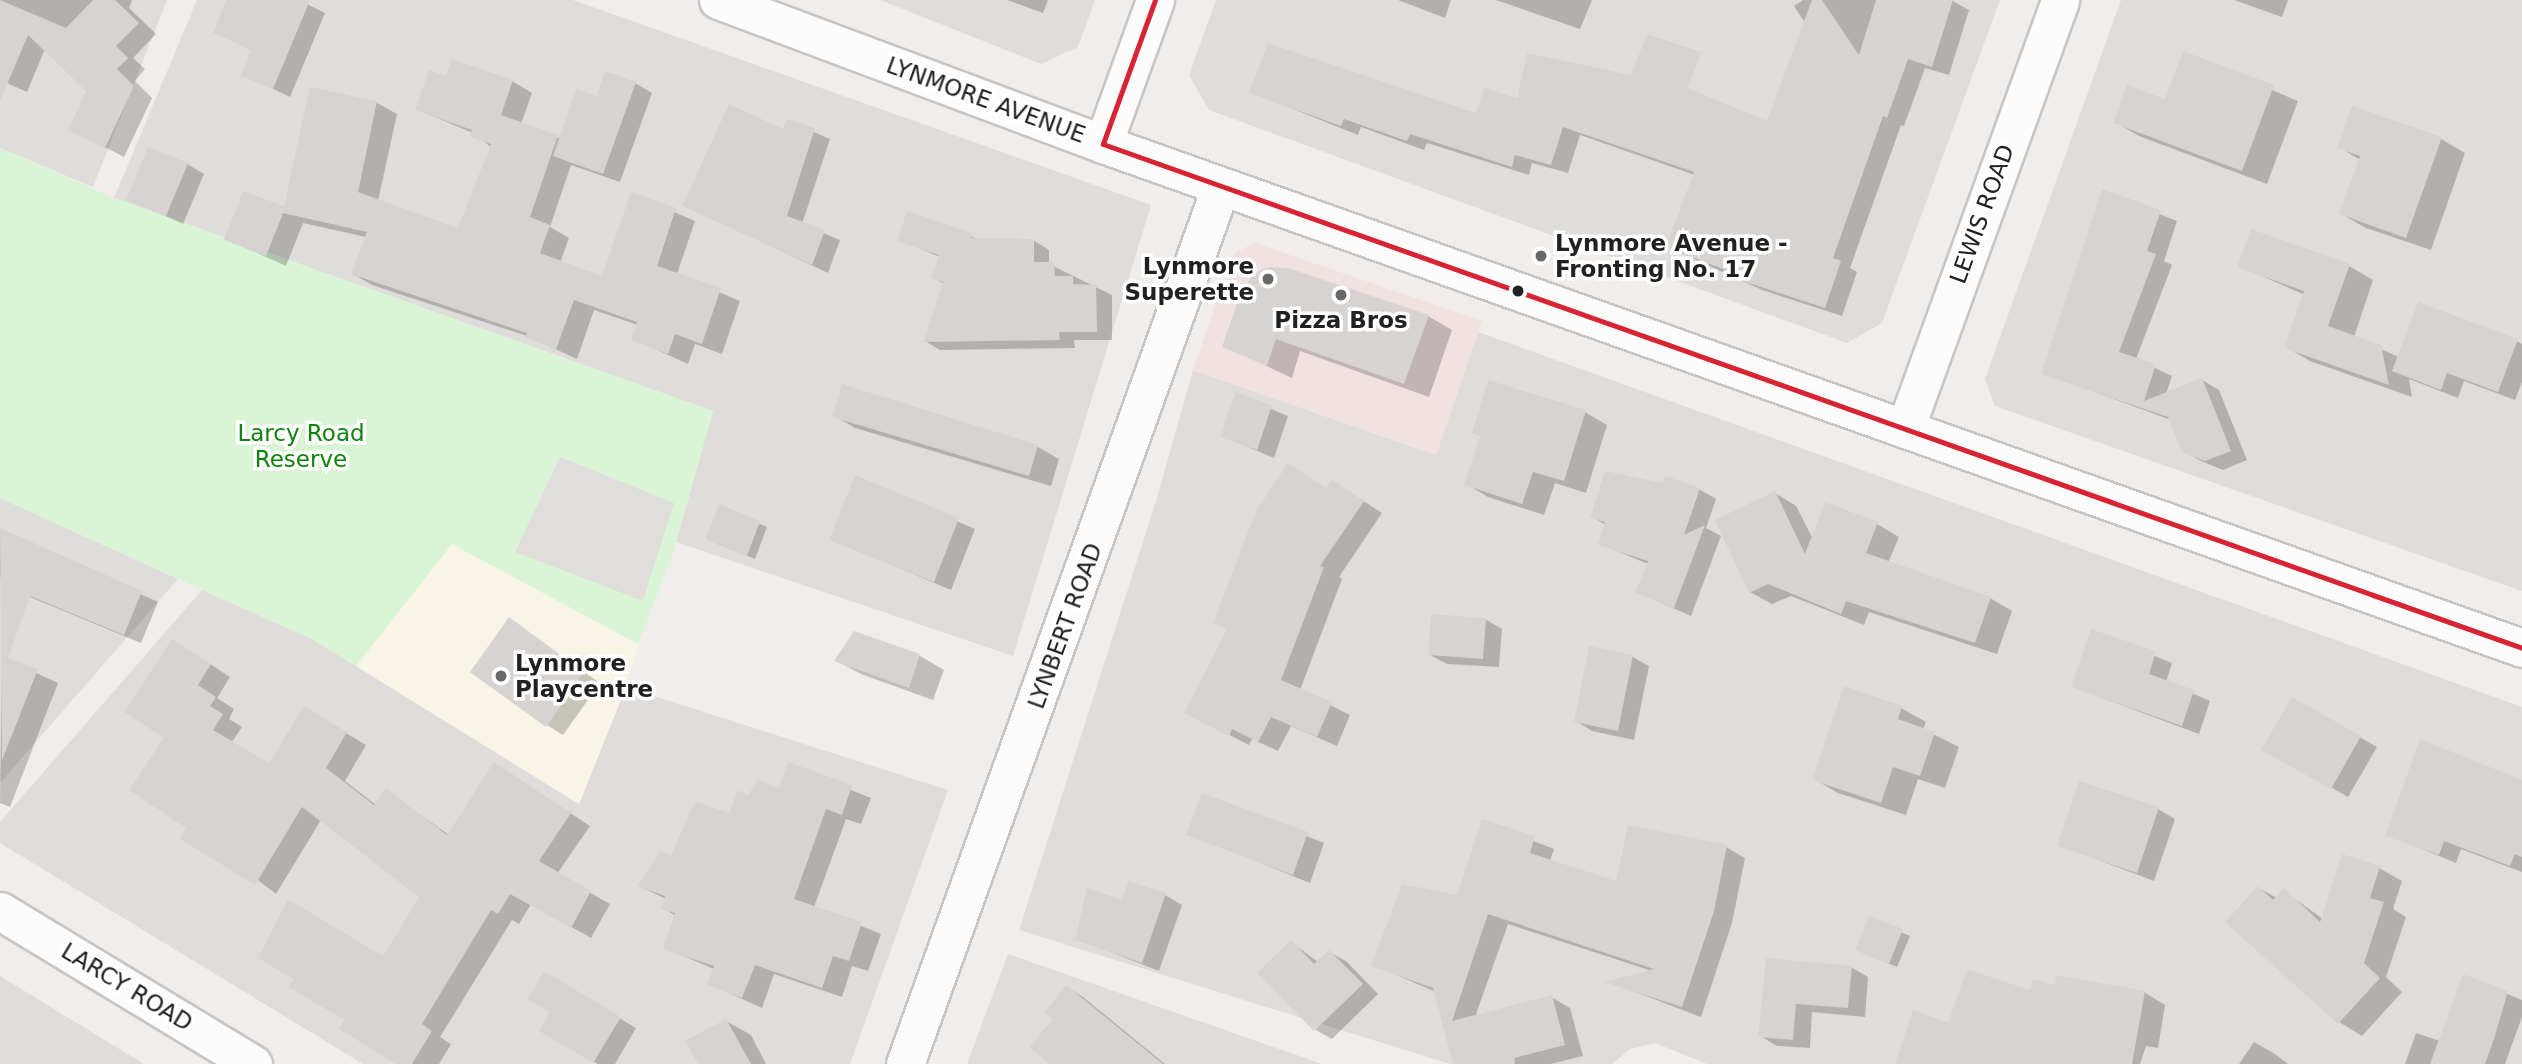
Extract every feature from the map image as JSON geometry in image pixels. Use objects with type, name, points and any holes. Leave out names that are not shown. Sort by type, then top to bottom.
[{"type":"street","name":"LYNMORE AVENUE","points":[[718,0],[1103,144],[2522,648]]},
{"type":"street","points":[[1103,144],[1156,0]]},
{"type":"street","name":"LEWIS ROAD","points":[[1905,429],[2060,0]]},
{"type":"street","name":"LYNBERT ROAD","points":[[905,1064],[1221,186]]},
{"type":"street","name":"LARCY ROAD","points":[[0,911],[253,1064]]},
{"type":"shaded area","points":[[0,0],[167,0],[93,187],[0,148]]},
{"type":"shaded area","points":[[197,0],[573,0],[1151,205],[1013,656],[676,542],[713,411],[114,198]]},
{"type":"shaded area","points":[[880,0],[1095,0],[1078,47],[1041,64]]},
{"type":"shaded area","points":[[1216,0],[2000,0],[1882,323],[1847,343],[1209,110],[1189,75]]},
{"type":"shaded area","points":[[2121,0],[2522,0],[2522,591],[1995,406],[1985,379]]},
{"type":"shaded area","points":[[1255,243],[1482,321],[1436,455],[1193,370],[1234,253]]},
{"type":"shaded area","points":[[1478,332],[2522,707],[2522,1064],[1707,1064],[1655,1043],[1630,1049],[1612,1064],[1450,1064],[1019,930],[1157,498],[1193,370],[1436,455]]},
{"type":"shaded area","points":[[560,457],[674,503],[643,601],[515,552]]},
{"type":"shaded area","points":[[0,498],[178,579],[0,783]]},
{"type":"shaded area","name":"Lynmore Playcentre","points":[[452,544],[638,644],[626,687],[579,804],[356,666]]},
{"type":"shaded area","points":[[202,590],[312,639],[579,804],[626,687],[948,790],[850,1064],[363,1064],[0,843],[0,822]]},
{"type":"shaded area","points":[[1008,954],[1322,1064],[967,1064]]},
{"type":"shaded area","points":[[0,976],[144,1064],[0,1064]]},
{"type":"green space","name":"Larcy Road Reserve","points":[[0,148],[114,198],[713,411],[673,553],[638,644],[452,544],[356,666],[312,639],[0,498]]},
{"type":"building","points":[[0,0],[66,28],[93,0],[115,0],[139,23],[116,46],[128,58],[117,69],[134,86],[105,148],[68,130],[86,91],[28,35],[0,101]]},
{"type":"building","points":[[226,0],[310,0],[273,89],[241,76],[252,50],[213,33]]},
{"type":"building","points":[[1812,0],[1822,0],[1859,55],[1876,0],[1953,0],[1932,67],[1908,59],[1887,118],[1883,116],[1833,258],[1841,261],[1825,308],[1743,281],[1744,277],[1666,247],[1694,172],[1563,127],[1551,165],[1515,155],[1512,167],[1410,134],[1407,141],[1344,119],[1341,126],[1249,93],[1268,43],[1476,113],[1484,88],[1517,98],[1527,53],[1631,75],[1647,34],[1701,52],[1688,88],[1767,121]]},
{"type":"building","points":[[2183,51],[2274,85],[2242,171],[2113,123],[2127,85],[2165,99]]},
{"type":"building","points":[[452,59],[513,80],[501,115],[558,135],[530,217],[550,225],[540,253],[602,276],[631,192],[676,208],[657,266],[721,288],[702,344],[675,334],[668,354],[631,340],[637,322],[574,300],[556,349],[525,337],[527,333],[351,274],[367,232],[283,213],[266,256],[224,240],[243,191],[284,206],[310,87],[377,101],[358,192],[458,228],[491,144],[470,137],[472,130],[415,110],[429,70],[446,76]]},
{"type":"building","points":[[605,71],[636,82],[603,174],[553,156],[576,89],[597,96]]},
{"type":"building","points":[[729,104],[783,129],[787,119],[815,128],[787,216],[825,230],[812,265],[682,206]]},
{"type":"building","points":[[2352,106],[2442,137],[2406,238],[2339,214],[2360,156],[2337,148]]},
{"type":"building","points":[[148,147],[188,163],[166,216],[126,200]]},
{"type":"building","points":[[2102,189],[2161,210],[2147,251],[2156,254],[2119,352],[2156,364],[2144,401],[2202,378],[2231,451],[2205,461],[2182,452],[2168,417],[2041,374]]},
{"type":"building","points":[[907,211],[972,233],[971,238],[1034,239],[1034,262],[1054,262],[1055,276],[1073,276],[1073,284],[1096,285],[1097,332],[1059,332],[1060,340],[923,342],[943,282],[931,278],[939,255],[897,241]]},
{"type":"building","points":[[2251,229],[2350,264],[2328,326],[2381,345],[2389,385],[2284,348],[2304,291],[2237,267]]},
{"type":"building","points":[[1269,267],[1288,268],[1429,315],[1404,384],[1276,339],[1267,366],[1222,347],[1241,292],[1253,274]]},
{"type":"building","points":[[2418,302],[2518,339],[2498,392],[2447,373],[2441,390],[2392,371]]},
{"type":"building","points":[[1488,380],[1586,410],[1564,481],[1533,472],[1522,504],[1464,485],[1480,436],[1472,433]]},
{"type":"building","points":[[842,384],[1038,445],[1029,476],[832,417]]},
{"type":"building","points":[[1235,392],[1272,405],[1257,450],[1220,437]]},
{"type":"building","points":[[1288,463],[1326,488],[1332,480],[1364,501],[1320,566],[1324,567],[1281,680],[1332,702],[1317,737],[1271,717],[1258,742],[1232,729],[1229,736],[1184,713],[1227,629],[1213,623],[1256,511]]},
{"type":"building","points":[[1605,471],[1663,483],[1665,476],[1700,488],[1684,535],[1705,525],[1674,608],[1635,593],[1648,561],[1598,545],[1605,522],[1590,518]]},
{"type":"building","points":[[855,475],[959,518],[934,582],[829,540]]},
{"type":"building","points":[[1775,491],[1805,554],[1825,502],[1878,522],[1866,553],[1991,597],[1975,643],[1846,601],[1841,614],[1768,584],[1749,593],[1715,520]]},
{"type":"building","points":[[719,504],[760,521],[747,556],[705,539]]},
{"type":"building","points":[[0,528],[142,591],[124,635],[30,596],[8,658],[38,669],[2,760]]},
{"type":"building","points":[[1431,614],[1486,618],[1483,659],[1428,655]]},
{"type":"building","points":[[509,617],[584,672],[546,727],[470,672]]},
{"type":"building","points":[[2091,629],[2156,651],[2149,674],[2194,690],[2182,726],[2071,687]]},
{"type":"building","points":[[854,631],[920,654],[909,688],[834,661]]},
{"type":"building","points":[[172,639],[211,664],[198,685],[216,697],[210,706],[223,714],[213,730],[269,763],[304,706],[347,732],[326,768],[374,805],[386,788],[447,835],[494,762],[571,813],[539,861],[591,891],[571,928],[510,894],[498,914],[491,910],[422,1024],[432,1031],[412,1064],[396,1064],[339,1029],[344,1020],[289,987],[293,979],[258,958],[288,899],[383,956],[419,897],[302,807],[255,885],[180,839],[186,828],[129,790],[164,738],[124,712]]},
{"type":"building","points":[[1589,646],[1633,655],[1618,731],[1574,722]]},
{"type":"building","points":[[1844,686],[1902,706],[1898,719],[1935,732],[1920,776],[1893,767],[1881,803],[1812,780]]},
{"type":"building","points":[[2292,697],[2361,736],[2331,789],[2261,750]]},
{"type":"building","points":[[2420,739],[2522,780],[2522,857],[2515,854],[2510,866],[2444,841],[2439,855],[2385,836]]},
{"type":"building","points":[[788,762],[852,785],[842,815],[826,809],[794,899],[862,922],[849,961],[833,956],[822,988],[755,965],[742,998],[707,985],[714,966],[663,949],[675,913],[661,909],[665,896],[637,886],[661,851],[671,855],[695,801],[729,813],[738,790],[748,795],[758,780],[779,788]]},
{"type":"building","points":[[2079,781],[2159,807],[2137,873],[2057,846]]},
{"type":"building","points":[[1202,793],[1308,832],[1293,875],[1186,835]]},
{"type":"building","points":[[1482,819],[1535,836],[1530,853],[1616,881],[1628,825],[1727,845],[1714,911],[1682,1007],[1604,982],[1654,969],[1488,914],[1452,1021],[1552,995],[1565,1045],[1514,1058],[1515,1064],[1453,1064],[1433,988],[1371,966],[1402,884],[1457,895]]},
{"type":"building","points":[[2342,854],[2380,866],[2370,898],[2384,902],[2364,963],[2380,978],[2338,1024],[2225,922],[2258,886],[2273,900],[2284,888],[2320,922]]},
{"type":"building","points":[[1128,881],[1166,893],[1142,963],[1075,940],[1087,888],[1122,900]]},
{"type":"building","points":[[1869,916],[1903,929],[1889,964],[1855,950]]},
{"type":"building","points":[[1291,940],[1314,964],[1329,950],[1363,984],[1314,1031],[1257,973]]},
{"type":"building","points":[[1766,958],[1852,966],[1848,1008],[1796,1004],[1793,1040],[1758,1037]]},
{"type":"building","points":[[1967,969],[2030,990],[2033,979],[2055,985],[2056,975],[2145,991],[2132,1064],[1895,1064],[1913,1010],[1948,1023]]},
{"type":"building","points":[[544,971],[621,1017],[593,1063],[539,1031],[550,1012],[527,999]]},
{"type":"building","points":[[2463,974],[2508,991],[2485,1064],[2430,1064]]},
{"type":"building","points":[[1066,985],[1163,1064],[1050,1064],[1029,1047],[1053,1019],[1045,1012]]},
{"type":"building","points":[[726,1019],[751,1064],[698,1064],[685,1041]]},
{"type":"transit line","points":[[1155,0],[1103,144],[2522,648]]},
{"type":"place","name":"Lynmore Avenue - Fronting No. 17","points":[[1541,256]]},
{"type":"place","name":"Lynmore Superette","points":[[1268,279]]},
{"type":"place","name":"Pizza Bros","points":[[1341,295]]},
{"type":"place","name":"Lynmore Playcentre","points":[[501,676]]}]
